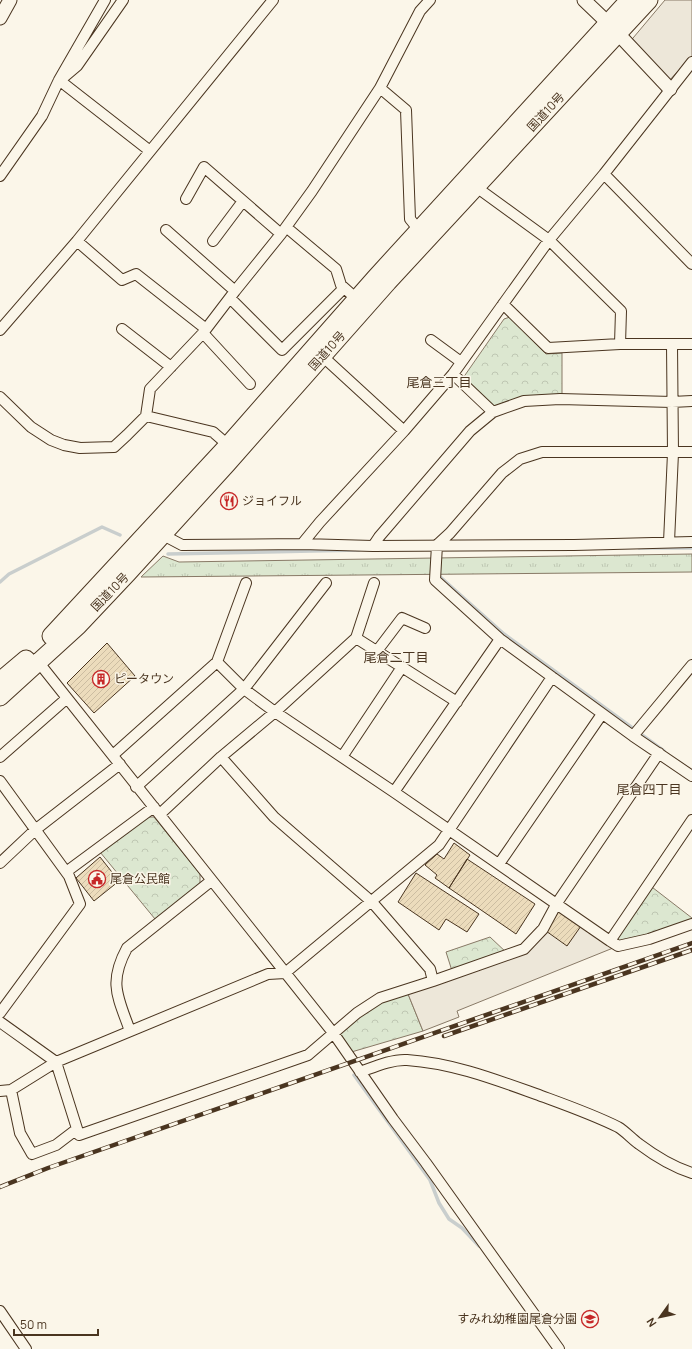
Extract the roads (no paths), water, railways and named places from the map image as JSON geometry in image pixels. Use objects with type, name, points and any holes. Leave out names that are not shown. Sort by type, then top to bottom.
[{"type":"highway","name":"国道10号","points":[[613,28],[629,0]]},
{"type":"highway","name":"国道10号","points":[[0,681],[35,658],[78,626],[163,535],[361,303],[613,28],[649,0]]},
{"type":"highway","name":"国道10号","points":[[0,697],[64,623],[143,537],[228,445],[318,352]]},
{"type":"street","points":[[0,18],[10,0]]},
{"type":"street","points":[[0,176],[4,162],[42,116],[59,80],[105,0]]},
{"type":"street","points":[[59,80],[77,66],[123,0]]},
{"type":"street","points":[[0,330],[77,241],[273,0]]},
{"type":"street","points":[[0,396],[31,426],[51,440],[64,445],[80,448],[114,446],[146,416],[150,389],[204,331],[312,191],[380,88],[420,11],[430,0]]},
{"type":"street","points":[[584,0],[613,28],[670,89]]},
{"type":"street","points":[[302,544],[320,522],[404,431],[453,374],[549,240],[604,174],[692,62]]},
{"type":"street","points":[[59,80],[150,151]]},
{"type":"street","points":[[380,88],[406,110],[410,219],[424,234]]},
{"type":"street","points":[[186,199],[204,167],[243,201],[336,269],[341,284],[361,303]]},
{"type":"street","points":[[604,174],[692,264]]},
{"type":"street","points":[[471,183],[549,240],[621,311],[620,344]]},
{"type":"street","points":[[213,241],[243,201]]},
{"type":"street","points":[[166,230],[232,295],[282,350],[344,288]]},
{"type":"street","points":[[77,241],[122,280],[136,274],[204,331],[250,384]]},
{"type":"street","points":[[504,304],[548,348],[620,344],[692,344]]},
{"type":"street","points":[[122,329],[171,367]]},
{"type":"street","points":[[431,340],[461,362]]},
{"type":"street","points":[[669,542],[673,452],[672,345]]},
{"type":"street","points":[[318,352],[404,431]]},
{"type":"street","points":[[453,374],[493,412]]},
{"type":"street","points":[[373,546],[379,537],[470,431],[493,412],[524,402],[560,399],[672,402],[692,401]]},
{"type":"street","points":[[146,416],[213,432],[228,445]]},
{"type":"street","points":[[692,452],[542,452],[520,459],[502,473],[437,545],[435,580],[500,639],[602,714],[692,776]]},
{"type":"street","points":[[143,537],[163,535],[182,545],[574,545],[692,542]]},
{"type":"street","points":[[114,756],[217,662],[246,583]]},
{"type":"street","points":[[136,787],[244,688],[326,583]]},
{"type":"street","points":[[66,872],[157,811],[275,712],[356,638],[374,583]]},
{"type":"street","points":[[377,651],[402,618],[424,628]]},
{"type":"street","points":[[356,638],[458,702]]},
{"type":"street","points":[[394,792],[458,702],[500,639]]},
{"type":"street","points":[[35,658],[66,699],[114,756],[136,787],[157,811],[334,1034],[393,1119],[559,1349]]},
{"type":"street","points":[[217,662],[244,688],[275,712],[618,946],[649,939],[692,924]]},
{"type":"street","points":[[633,736],[692,665]]},
{"type":"street","points":[[342,757],[402,667]]},
{"type":"street","points":[[0,1091],[11,1090],[56,1062],[130,1031],[268,974],[285,973],[439,845],[552,677]]},
{"type":"street","points":[[0,757],[66,699]]},
{"type":"street","points":[[499,864],[602,714]]},
{"type":"street","points":[[0,1022],[56,1062],[79,1135],[308,1055],[357,1013],[380,998],[524,949],[543,929],[557,903],[659,754]]},
{"type":"street","points":[[221,757],[274,817],[372,902],[430,969],[433,981]]},
{"type":"street","points":[[0,863],[35,830],[120,764]]},
{"type":"street","points":[[0,781],[66,872],[80,904],[0,1013]]},
{"type":"street","points":[[610,941],[692,820]]},
{"type":"street","points":[[130,1031],[118,997],[116,983],[117,972],[127,948],[212,880]]},
{"type":"street","points":[[360,1072],[386,1063],[406,1060],[473,1072],[568,1106],[619,1128],[659,1158],[680,1169],[692,1173]]},
{"type":"street","points":[[11,1090],[20,1133],[32,1154],[56,1145],[77,1129]]},
{"type":"street","points":[[0,1311],[26,1349]]},
{"type":"waterway","points":[[0,582],[9,574],[102,527],[120,535]]},
{"type":"waterway","points":[[639,548],[692,548]]},
{"type":"waterway","points":[[168,554],[359,550]]},
{"type":"waterway","points":[[437,574],[504,634],[664,751]]},
{"type":"waterway","points":[[354,1075],[430,1180],[439,1203],[449,1219],[462,1228],[479,1246]]},
{"type":"railway","points":[[0,1187],[48,1168],[692,943]]},
{"type":"railway","points":[[444,1036],[692,950]]},
{"type":"place","name":"ジョイフル","points":[[229,501]]},
{"type":"place","name":"ピータウン","points":[[101,679]]},
{"type":"place","name":"尾倉公民館","points":[[97,879]]},
{"type":"place","name":"すみれ幼稚園尾倉分園","points":[[590,1319]]},
{"type":"district","name":"尾倉三丁目","points":[[439,382]]},
{"type":"district","name":"尾倉二丁目","points":[[396,657]]},
{"type":"district","name":"尾倉四丁目","points":[[649,789]]}]
